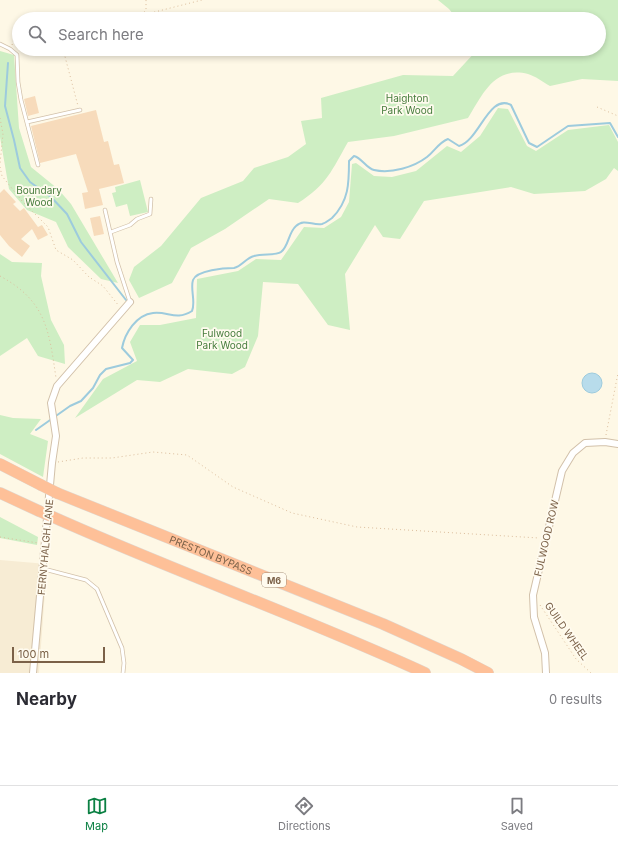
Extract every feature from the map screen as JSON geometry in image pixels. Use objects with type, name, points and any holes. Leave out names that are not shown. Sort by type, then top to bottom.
[{"type":"highway","name":"PRESTON BYPASS","points":[[0,464],[57,493],[383,624],[461,659],[488,673]]},
{"type":"highway","points":[[0,492],[140,556],[372,649],[425,673]]},
{"type":"street","points":[[57,386],[130,302]]},
{"type":"street","name":"FERNYHALGH LANE","points":[[33,673],[44,569],[52,463],[56,436],[51,403],[57,386]]},
{"type":"street","name":"FULWOOD ROW","points":[[546,673],[545,653],[534,617],[533,595],[545,538],[562,471],[568,458],[578,448],[585,444],[605,442],[618,444]]},
{"type":"lane","points":[[0,44],[10,49]]},
{"type":"lane","points":[[17,56],[18,82],[38,165]]},
{"type":"lane","points":[[27,122],[80,110]]},
{"type":"lane","points":[[111,232],[130,225],[137,219],[150,214],[151,199]]},
{"type":"lane","points":[[105,210],[117,262],[130,302]]},
{"type":"lane","points":[[44,569],[86,580],[97,589],[122,648],[124,664],[123,673]]},
{"type":"path","points":[[144,12],[146,10],[146,0]]},
{"type":"path","points":[[156,12],[202,0]]},
{"type":"path","points":[[10,49],[12,44]]},
{"type":"path","points":[[65,56],[80,110]]},
{"type":"path","points":[[597,107],[618,116]]},
{"type":"path","points":[[0,118],[2,134],[0,164]]},
{"type":"path","points":[[0,167],[2,176],[22,201],[48,227],[56,250],[73,260],[89,277],[103,286],[122,310]]},
{"type":"path","points":[[0,276],[17,285],[34,302],[43,316],[51,343],[57,386]]},
{"type":"path","points":[[605,442],[618,373]]},
{"type":"path","points":[[52,463],[83,458],[112,458],[153,452],[187,455],[233,487],[292,513],[357,527],[545,538]]},
{"type":"path","points":[[0,537],[45,544]]},
{"type":"path","name":"GUILD WHEEL","points":[[533,595],[576,659],[591,673]]},
{"type":"shaded area","points":[[0,560],[47,564],[39,673],[0,673]]},
{"type":"green space","name":"Haighton Park Wood","points":[[438,0],[618,0],[618,81],[582,79],[550,86],[528,74],[506,74],[491,84],[468,118],[394,136],[348,142],[328,176],[316,190],[308,196],[298,203],[269,199],[225,229],[191,248],[172,283],[139,298],[129,280],[134,267],[161,246],[201,198],[243,181],[254,168],[288,157],[306,144],[301,121],[322,118],[321,98],[403,75],[453,76],[472,56],[606,56],[606,12],[451,12]]},
{"type":"green space","name":"Boundary Wood","points":[[0,51],[14,56],[19,128],[31,167],[58,189],[71,204],[118,283],[101,279],[68,247],[56,222],[27,210],[9,189],[0,137]]},
{"type":"green space","name":"Fulwood Park Wood","points":[[498,108],[508,109],[527,146],[536,151],[568,130],[609,125],[618,142],[618,171],[614,168],[606,179],[585,191],[534,194],[511,187],[424,201],[400,239],[383,237],[375,225],[345,274],[350,330],[328,325],[298,284],[263,282],[258,336],[245,367],[232,374],[188,369],[160,382],[137,380],[75,418],[103,379],[137,361],[130,342],[140,325],[160,325],[196,318],[197,279],[238,271],[256,259],[281,260],[304,227],[324,228],[341,217],[349,202],[352,164],[356,163],[374,176],[392,177],[416,171],[447,146],[461,152],[480,136]]},
{"type":"green space","points":[[140,180],[148,212],[130,216],[127,204],[116,207],[112,193],[116,192],[115,187]]},
{"type":"green space","points":[[0,254],[12,262],[42,263],[41,276],[51,320],[64,345],[65,364],[38,356],[27,338],[0,356]]},
{"type":"green space","points":[[0,415],[13,418],[41,419],[30,434],[48,441],[43,477],[0,454]]},
{"type":"green space","points":[[0,517],[38,537],[37,545],[0,538]]},
{"type":"water","points":[[592,373],[599,376],[602,383],[599,390],[592,393],[585,390],[582,383],[585,376]]},
{"type":"building","points":[[35,96],[39,113],[28,116],[24,99]]},
{"type":"building","points":[[96,110],[104,142],[108,141],[114,165],[119,164],[124,183],[99,189],[103,205],[85,209],[82,193],[88,192],[76,154],[40,163],[31,126]]},
{"type":"building","points":[[4,189],[16,202],[13,204],[20,211],[24,208],[38,227],[42,225],[48,235],[38,240],[32,229],[21,239],[30,246],[22,257],[9,246],[0,235],[0,193]]},
{"type":"building","points":[[100,216],[104,234],[94,236],[90,218]]},
{"type":"waterway","points":[[8,63],[5,106],[20,168],[30,182],[51,197],[67,214],[81,242],[126,300]]},
{"type":"waterway","points":[[36,430],[70,406],[81,401],[93,388],[100,375],[106,369],[130,363],[133,360],[122,348],[123,342],[132,326],[141,317],[153,313],[177,316],[192,311],[192,284],[193,280],[200,274],[212,270],[234,268],[254,256],[279,253],[284,249],[293,229],[299,224],[305,222],[322,224],[332,218],[338,212],[345,198],[349,177],[349,161],[354,156],[374,170],[388,171],[409,167],[422,161],[448,139],[459,146],[466,142],[490,111],[503,103],[511,105],[529,143],[537,147],[568,126],[610,123],[618,137]]}]
